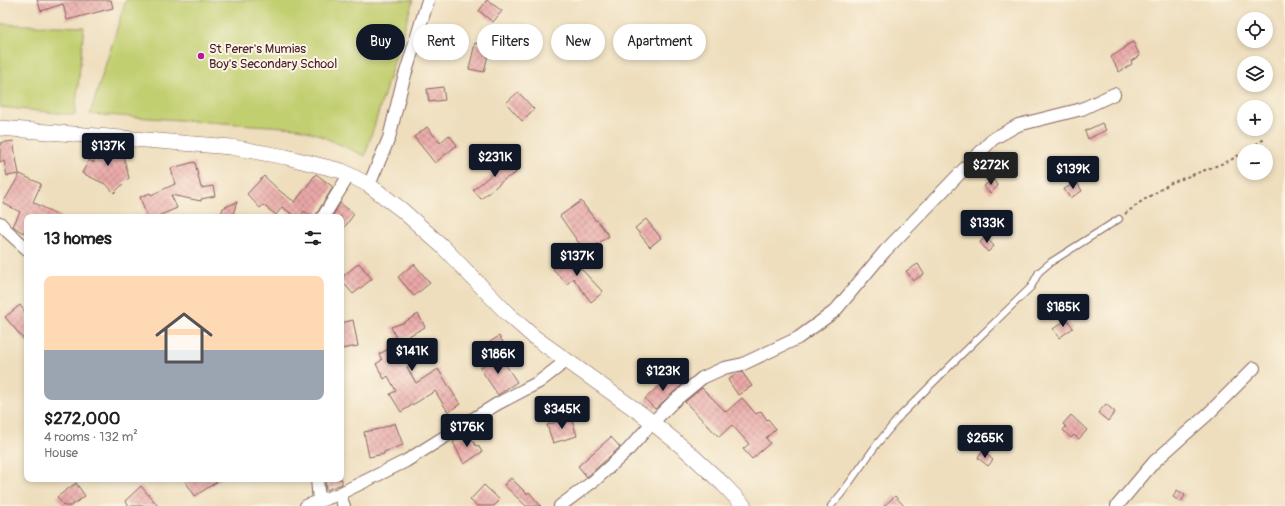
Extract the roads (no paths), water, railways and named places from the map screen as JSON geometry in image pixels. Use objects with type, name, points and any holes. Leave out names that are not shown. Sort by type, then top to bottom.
[{"type":"street","points":[[369,185],[389,138],[402,85],[428,0]]},
{"type":"street","points":[[560,506],[595,480],[628,450],[673,402],[702,378],[724,368],[743,364],[798,338],[835,311],[885,251],[993,139],[1018,125],[1082,108],[1114,94]]},
{"type":"street","points":[[0,128],[231,147],[286,157],[342,171],[369,185],[402,210],[442,246],[508,314],[534,337],[643,415],[690,454],[723,484],[744,506]]},
{"type":"street","points":[[325,214],[349,175]]},
{"type":"street","points":[[0,223],[24,246]]},
{"type":"street","points":[[306,506],[339,494],[406,461],[496,404],[539,382],[566,361]]},
{"type":"street","points":[[1117,506],[1154,462],[1208,414],[1254,368]]},
{"type":"street","points":[[317,482],[319,501]]},
{"type":"street","points":[[339,494],[344,506]]},
{"type":"lane","points":[[831,506],[842,493],[876,444],[901,415],[1031,287],[1043,269],[1060,256],[1119,219]]},
{"type":"place","name":"St Perer's Mumias Boy's Secondary School","points":[[201,56]]}]
